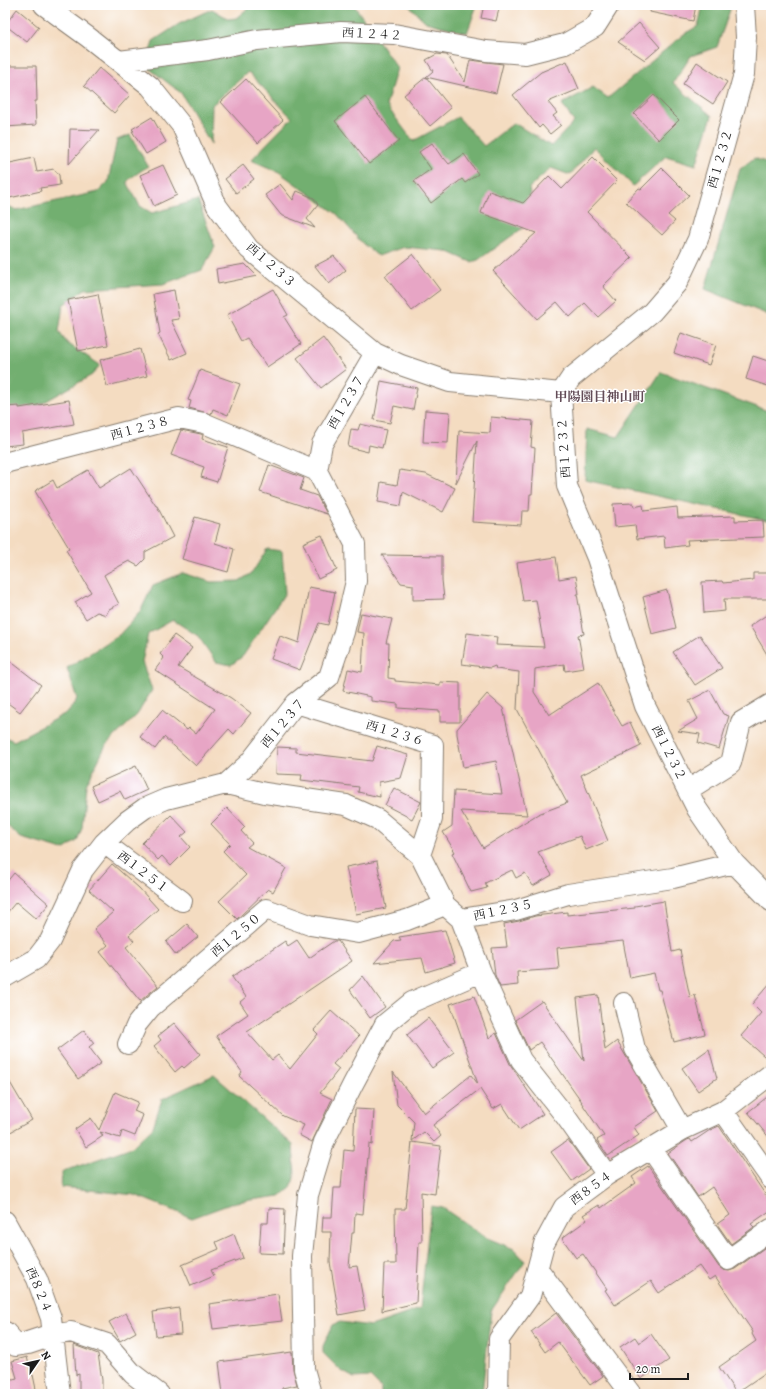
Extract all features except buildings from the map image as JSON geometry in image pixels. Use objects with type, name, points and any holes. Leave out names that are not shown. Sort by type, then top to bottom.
[{"type":"street","name":"西１２３３","points":[[44,5],[150,86],[182,126],[217,206],[249,249],[375,353],[401,365],[450,382],[561,394]]},
{"type":"street","name":"西１２４２","points":[[119,61],[208,50],[257,40],[341,32],[394,34],[486,51],[525,54],[565,44],[595,27],[609,5]]},
{"type":"street","name":"西１２３２","points":[[744,5],[746,37],[744,74],[698,239],[677,283],[652,312],[571,378],[561,394],[567,486],[597,558],[645,706],[697,809],[734,863],[771,901]]},
{"type":"street","name":"西１２３７","points":[[5,977],[36,960],[50,941],[83,870],[104,843],[127,821],[145,808],[166,799],[226,784],[250,762],[296,703],[329,676],[344,632],[356,581],[355,544],[317,471],[322,444],[375,353]]},
{"type":"street","name":"西１２３８","points":[[5,464],[15,460],[179,418],[204,423],[317,471]]},
{"type":"street","name":"西１２３６","points":[[296,703],[433,745],[432,819],[420,855]]},
{"type":"street","points":[[688,790],[732,763],[742,722],[771,704]]},
{"type":"street","name":"西１２３５","points":[[226,784],[265,794],[346,805],[377,819],[420,855],[445,904],[461,919],[516,910],[568,894],[673,878],[734,863]]},
{"type":"street","name":"西１２５１","points":[[104,843],[182,901]]},
{"type":"street","name":"西１２５０","points":[[128,1044],[137,1024],[150,1008],[266,909],[310,925],[358,933],[407,920],[445,904]]},
{"type":"street","points":[[461,919],[481,972],[521,1060],[566,1117],[607,1175]]},
{"type":"street","points":[[311,1394],[304,1369],[302,1256],[308,1195],[324,1142],[385,1024],[412,1002],[481,972]]},
{"type":"street","points":[[624,1003],[635,1049],[682,1130]]},
{"type":"street","name":"西８５４","points":[[498,1394],[499,1339],[530,1296],[544,1244],[564,1207],[607,1175],[682,1130],[722,1111],[771,1074]]},
{"type":"street","points":[[722,1111],[771,1179]]},
{"type":"street","points":[[651,1149],[728,1260],[771,1229]]},
{"type":"street","name":"西８２４","points":[[5,1221],[37,1279],[51,1318],[60,1394]]},
{"type":"street","points":[[538,1269],[631,1394]]},
{"type":"street","points":[[5,1333],[16,1345],[28,1343],[52,1335],[71,1332],[107,1344],[133,1374],[159,1394]]},
{"type":"green space","points":[[252,5],[354,5],[397,68],[386,105],[413,141],[458,117],[484,146],[514,123],[551,146],[574,122],[562,104],[593,87],[608,98],[684,34],[698,26],[703,5],[730,5],[730,10],[717,47],[691,56],[673,83],[712,116],[696,165],[666,156],[633,186],[594,147],[570,175],[551,168],[529,188],[534,220],[478,260],[471,262],[446,251],[404,247],[378,256],[362,243],[337,214],[279,172],[251,160],[292,118],[248,72],[212,105],[211,144],[181,93],[146,66],[153,41],[179,24],[212,9],[229,19],[236,18]]},
{"type":"green space","points":[[408,5],[477,5],[467,33],[426,22]]},
{"type":"green space","points":[[130,135],[148,166],[127,182],[140,206],[152,213],[198,200],[215,247],[202,270],[163,284],[85,289],[63,305],[59,332],[67,343],[100,365],[92,375],[34,408],[5,410],[5,204],[16,210],[98,192],[108,182],[117,140]]},
{"type":"green space","points":[[754,158],[771,164],[771,316],[705,289],[740,169]]},
{"type":"green space","points":[[661,372],[771,412],[771,521],[585,480],[587,429],[618,437]]},
{"type":"green space","points":[[267,549],[282,551],[285,593],[243,656],[231,665],[216,662],[198,636],[173,620],[148,634],[142,662],[152,690],[137,715],[106,745],[86,785],[82,828],[77,841],[63,850],[21,838],[5,824],[5,737],[14,741],[68,712],[77,699],[67,668],[119,635],[140,612],[153,585],[183,573],[211,582],[239,581],[252,573]]},
{"type":"green space","points":[[214,1075],[293,1145],[295,1174],[291,1188],[280,1196],[236,1202],[192,1218],[135,1195],[61,1187],[62,1172],[132,1147],[153,1127],[162,1099]]},
{"type":"green space","points":[[431,1206],[443,1208],[485,1237],[514,1249],[525,1261],[491,1311],[482,1394],[381,1394],[381,1388],[370,1377],[354,1378],[340,1370],[323,1353],[323,1346],[333,1325],[340,1322],[371,1326],[420,1309]]},
{"type":"district","name":"甲陽園目神山町","points":[[600,396]]}]
